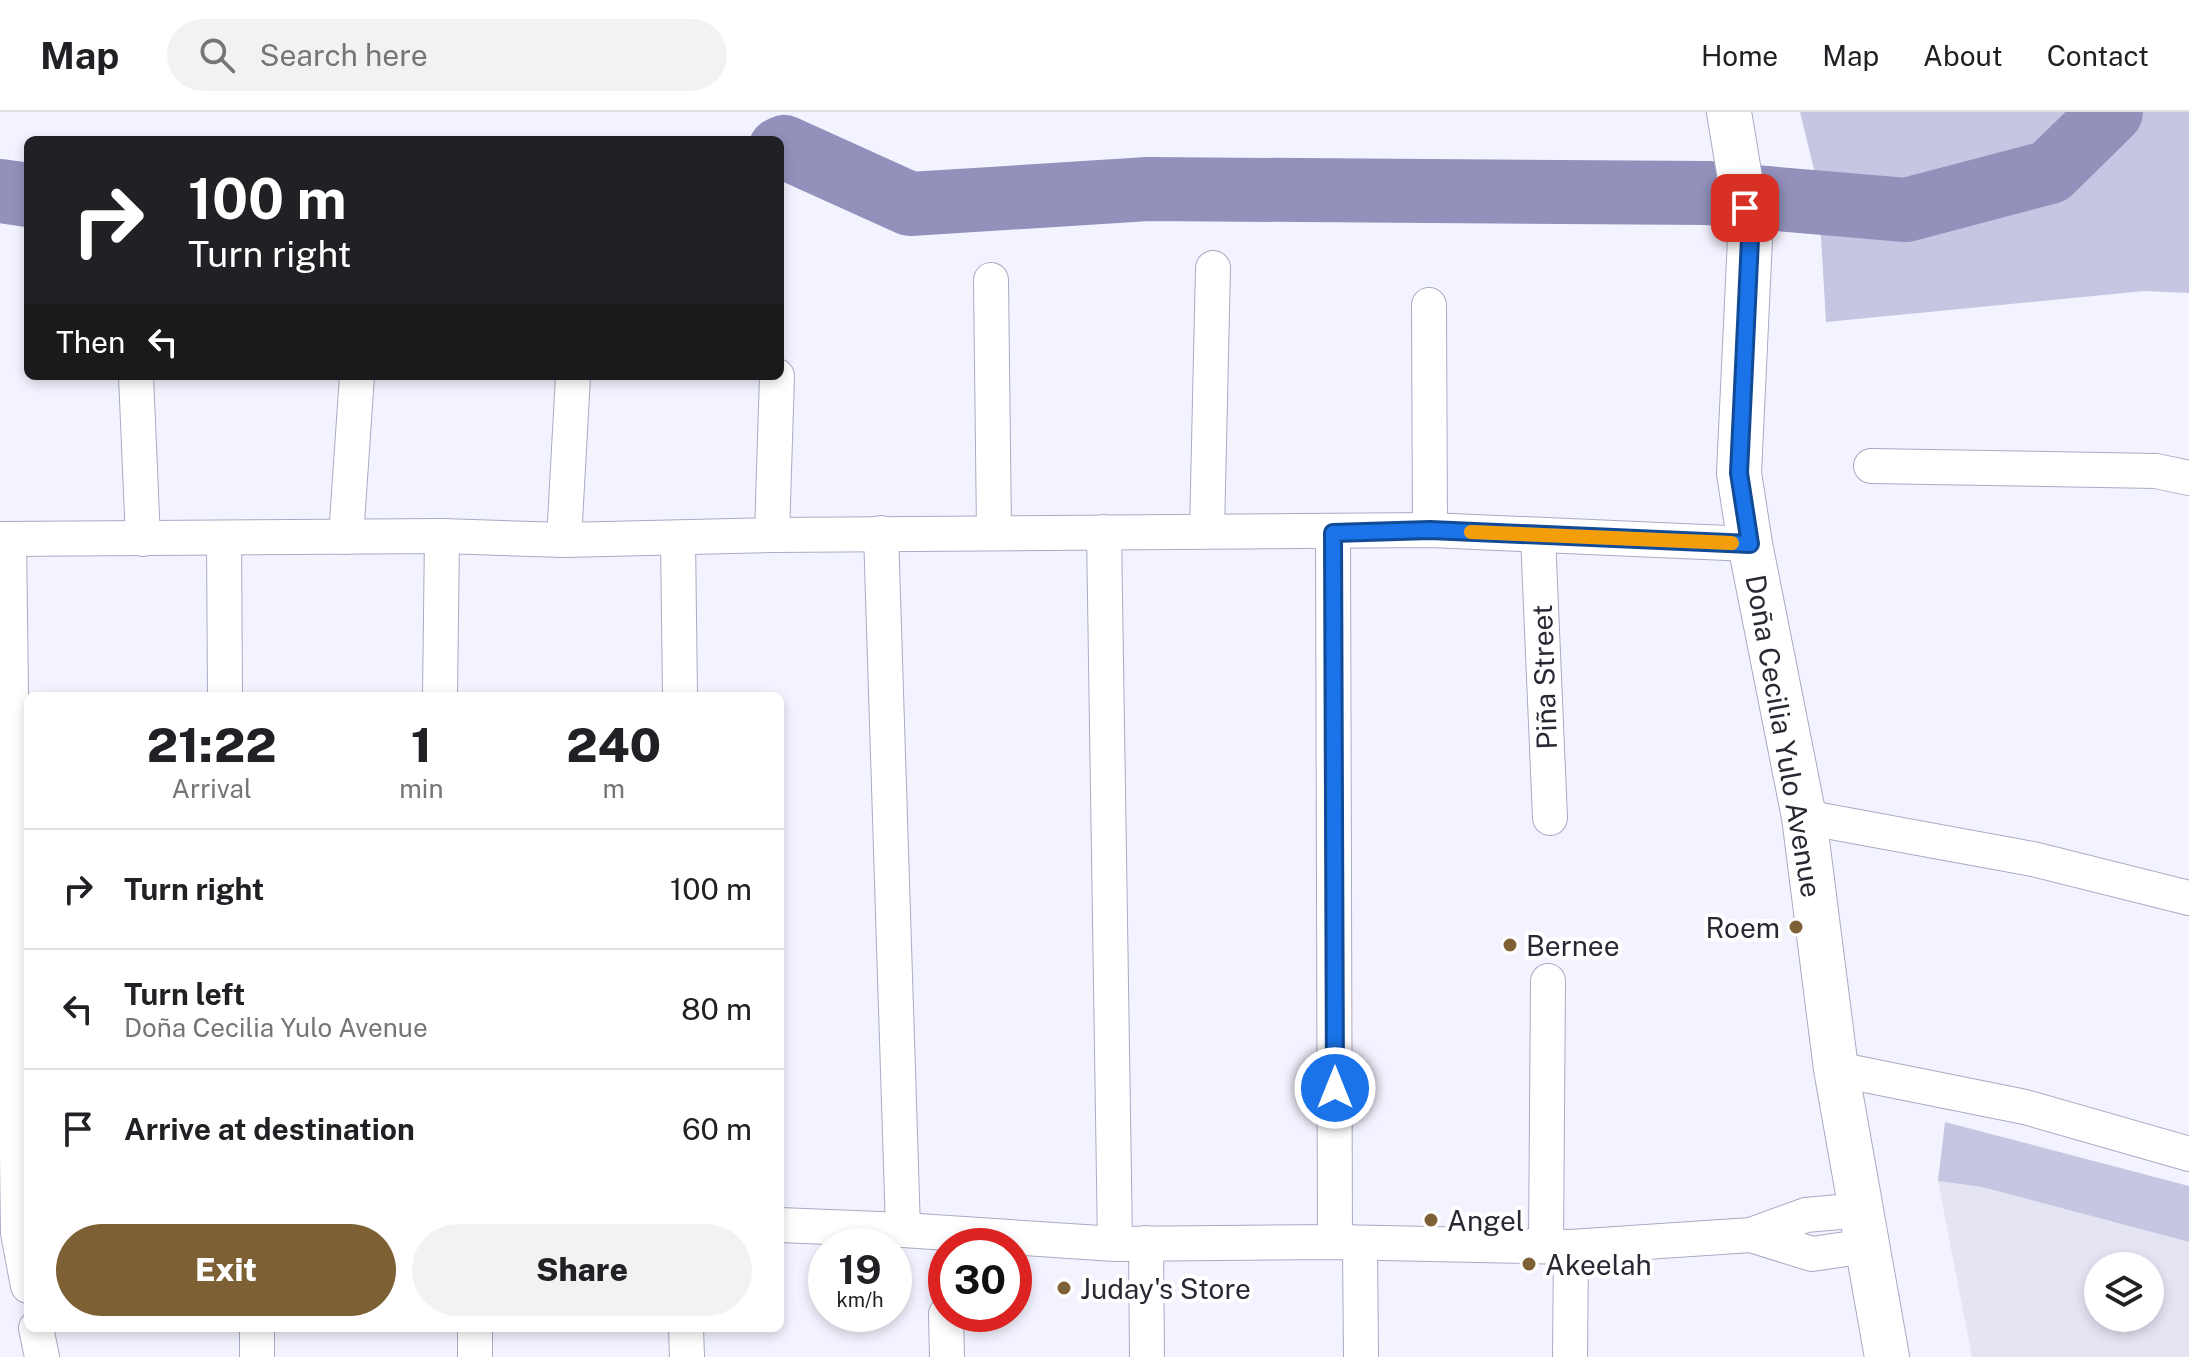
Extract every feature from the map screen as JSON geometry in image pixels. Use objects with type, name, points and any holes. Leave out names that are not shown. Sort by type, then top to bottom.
[{"type":"main road","name":"Doña Cecilia Yulo Avenue","points":[[1731,129],[1750,239],[1739,473],[1804,817],[1836,1069],[1887,1357]]},
{"type":"street","points":[[1207,531],[1213,268]]},
{"type":"street","points":[[991,280],[994,532]]},
{"type":"street","points":[[1429,305],[1430,530]]},
{"type":"street","points":[[136,380],[143,539]]},
{"type":"street","points":[[346,537],[357,380]]},
{"type":"street","points":[[564,540],[573,380]]},
{"type":"street","points":[[772,535],[777,380]]},
{"type":"street","points":[[1871,466],[2156,471],[2189,478]]},
{"type":"street","points":[[24,1270],[15,1234],[4,539],[442,536],[564,540],[881,533],[1333,533],[1430,530],[1750,544]]},
{"type":"street","points":[[1104,532],[1131,1243],[1147,1357]]},
{"type":"street","points":[[881,533],[903,1228]]},
{"type":"street","points":[[1333,533],[1348,1243],[1361,1357]]},
{"type":"street","points":[[440,692],[442,536]]},
{"type":"street","name":"Piña Street","points":[[1538,536],[1550,818]]},
{"type":"street","points":[[224,538],[225,692]]},
{"type":"street","points":[[678,538],[680,692]]},
{"type":"street","points":[[1804,817],[2033,859],[2189,898]]},
{"type":"street","points":[[1548,981],[1559,1246],[1570,1357]]},
{"type":"street","points":[[1836,1069],[2025,1107],[2189,1154]]},
{"type":"street","points":[[784,1225],[854,1228]]},
{"type":"street","points":[[1032,1241],[1559,1246],[1751,1235],[1812,1254],[1864,1228]]},
{"type":"street","points":[[37,1332],[42,1357]]},
{"type":"street","points":[[257,1332],[257,1357]]},
{"type":"street","points":[[475,1332],[475,1357]]},
{"type":"street","points":[[686,1332],[687,1357]]},
{"type":"street","points":[[946,1332],[947,1357]]},
{"type":"shaded area","points":[[1800,112],[2189,112],[2189,293],[2144,291],[1826,322],[1818,186]]},
{"type":"shaded area","points":[[1945,1122],[2189,1186],[2189,1242],[1982,1187],[1938,1181]]},
{"type":"shaded area","points":[[1938,1181],[1982,1187],[2189,1242],[2189,1357],[1972,1357]]},
{"type":"waterway","points":[[784,147],[910,204],[1148,189],[1707,193],[1906,210],[2050,172],[2111,112]]},
{"type":"waterway","points":[[0,191],[24,194]]},
{"type":"slow traffic","points":[[1471,532],[1732,543]]},
{"type":"place","name":"Roem","points":[[1796,927]]},
{"type":"place","name":"Bernee","points":[[1510,945]]},
{"type":"place","name":"Angel","points":[[1431,1220]]},
{"type":"place","name":"Akeelah","points":[[1529,1264]]},
{"type":"place","name":"Juday's Store","points":[[1064,1288]]},
{"type":"route","points":[[1335,1088],[1333,533],[1430,530],[1750,544],[1739,473],[1750,239],[1745,208]]}]
